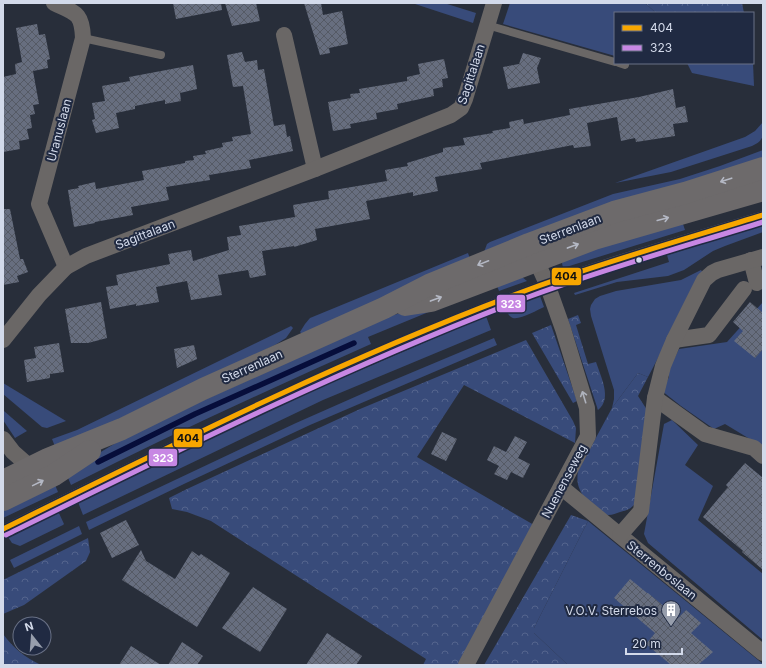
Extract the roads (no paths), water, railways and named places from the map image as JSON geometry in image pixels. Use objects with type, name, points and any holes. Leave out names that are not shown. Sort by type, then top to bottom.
[{"type":"main road","name":"Sterrenlaan","points":[[3,481],[48,458],[122,428],[203,389],[384,308],[431,301],[614,212],[686,193],[763,168]]},
{"type":"main road","name":"Sterrenlaan","points":[[528,254],[594,238],[763,190]]},
{"type":"main road","name":"Sterrenlaan","points":[[3,500],[54,475],[122,428]]},
{"type":"street","name":"Uranuslaan","points":[[54,3],[76,13],[82,24],[83,38],[39,204],[66,267]]},
{"type":"street","name":"Sagittalaan","points":[[3,340],[39,295],[66,267],[86,256],[315,169],[451,115],[461,108],[465,99],[494,3]]},
{"type":"street","points":[[284,35],[315,169]]},
{"type":"street","name":"Nuenenseweg","points":[[466,665],[588,436],[587,408],[563,329],[547,284],[528,254]]},
{"type":"street","points":[[674,340],[709,335],[750,286],[757,259]]},
{"type":"street","points":[[620,536],[641,511],[656,398],[662,366],[674,340],[704,280],[718,270],[757,259]]},
{"type":"street","points":[[656,398],[705,434],[754,448],[763,456]]},
{"type":"street","points":[[3,439],[13,452],[30,467]]},
{"type":"street","name":"Sterrenboslaan","points":[[561,487],[763,652]]},
{"type":"lane","points":[[487,25],[614,62]]},
{"type":"lane","points":[[83,38],[161,55]]},
{"type":"lane","points":[[3,529],[296,387],[493,304],[585,270],[763,215]]},
{"type":"waterway","points":[[98,462],[195,414],[354,343]]},
{"type":"place","name":"V.O.V. Sterrebos","points":[[671,627]]}]
